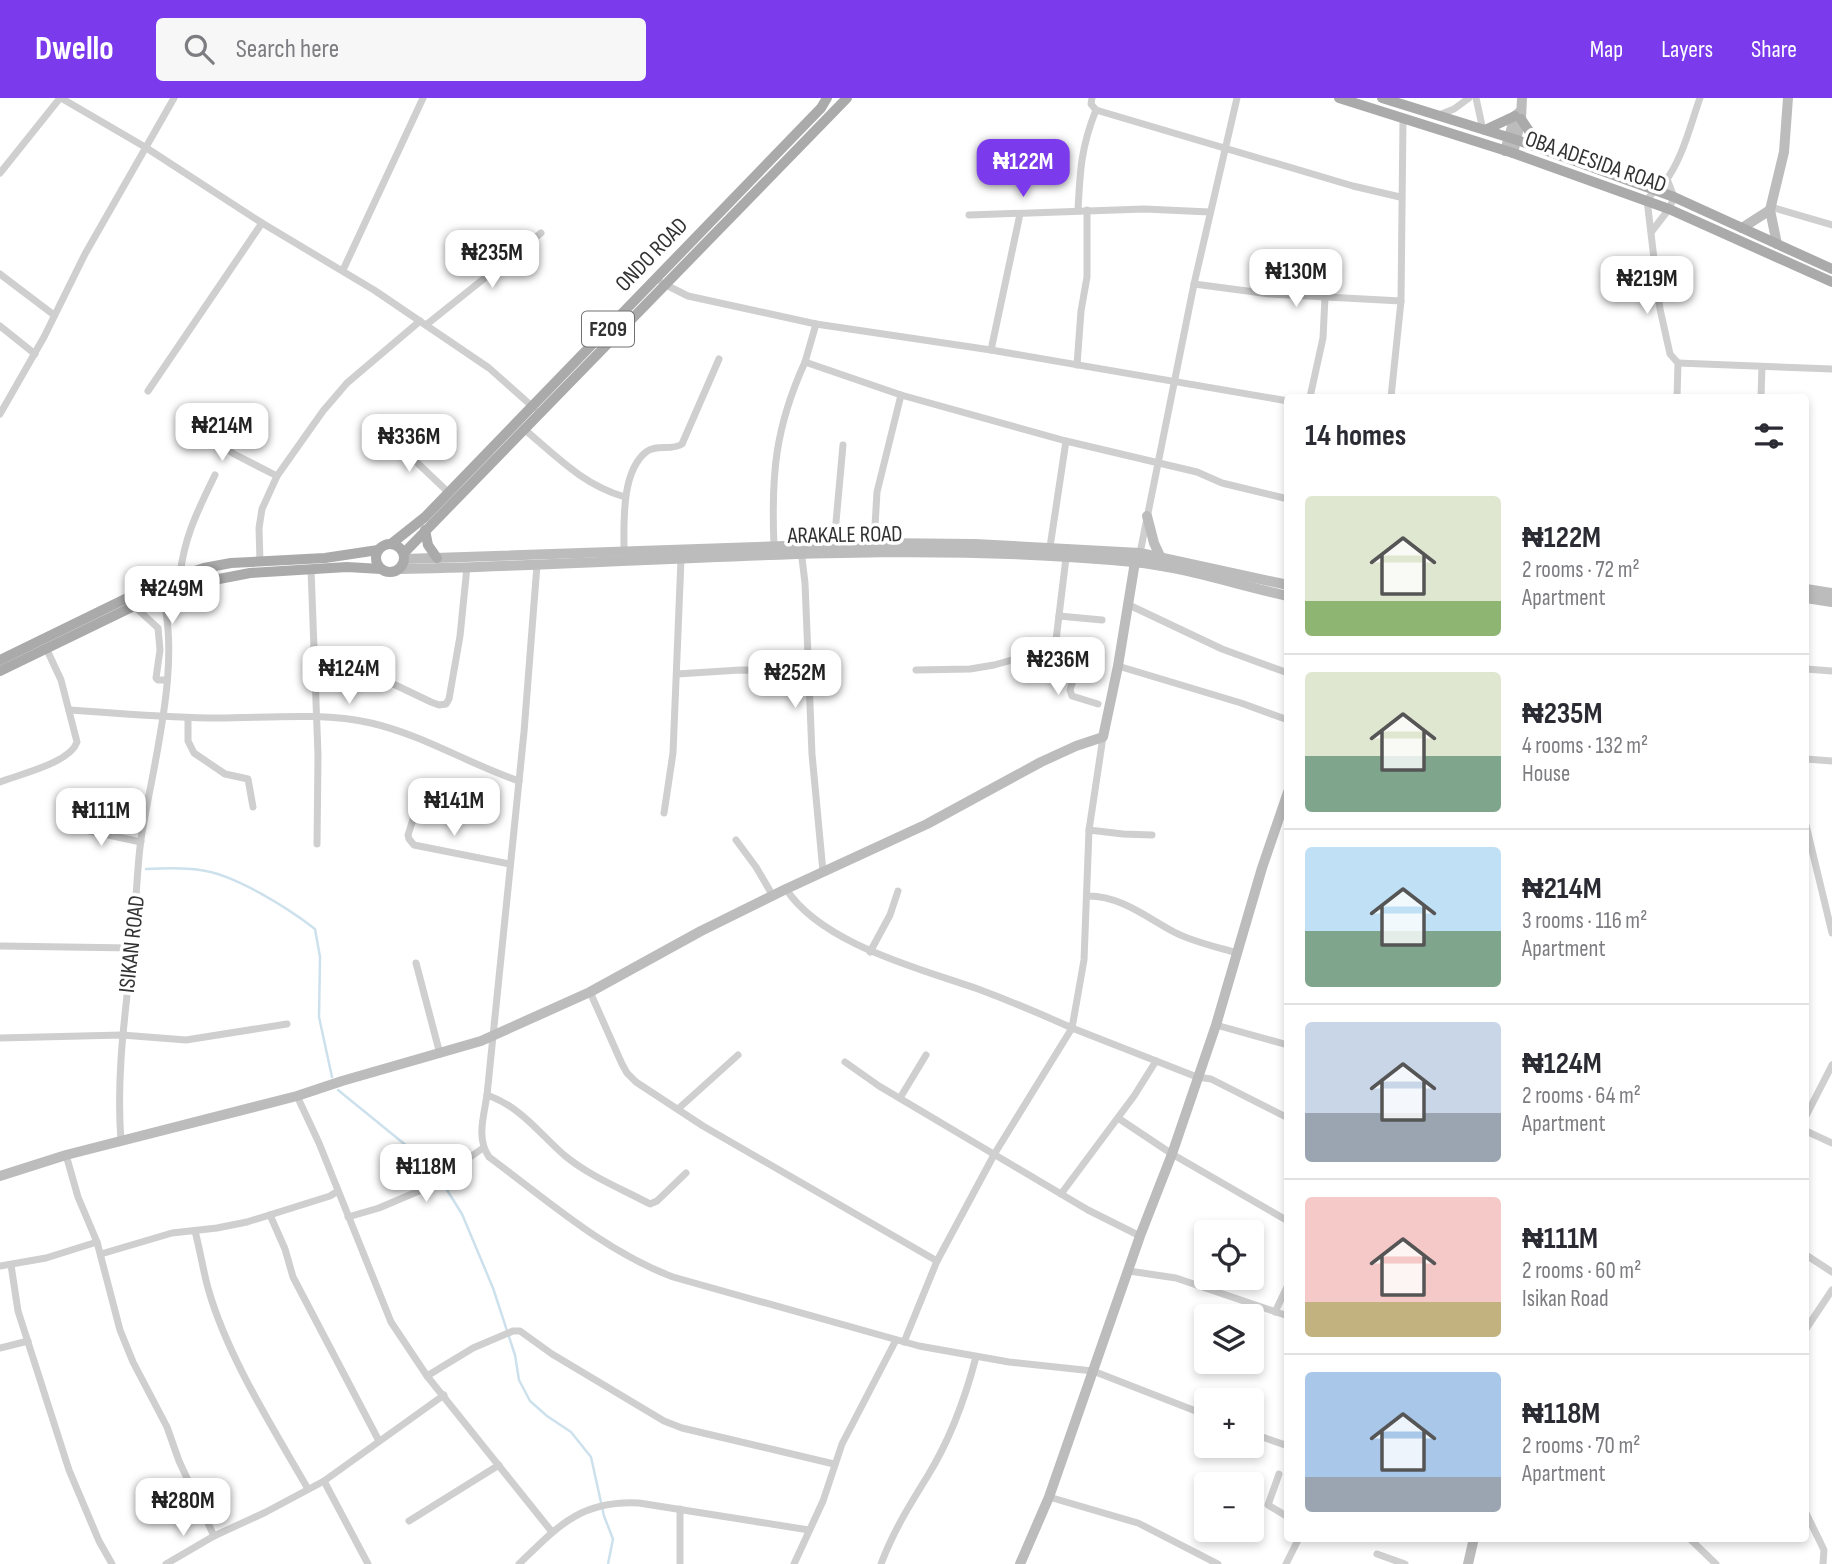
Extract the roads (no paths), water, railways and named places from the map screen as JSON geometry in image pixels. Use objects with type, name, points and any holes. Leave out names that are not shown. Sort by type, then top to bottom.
[{"type":"main road","name":"F209","points":[[822,103],[827,98]]},
{"type":"main road","name":"ONDO ROAD","points":[[391,544],[425,517],[536,409],[660,282],[847,98]]},
{"type":"main road","name":"OBA ADESIDA ROAD","points":[[1339,98],[1509,152],[1647,200],[1832,282]]},
{"type":"main road","points":[[1382,98],[1540,148],[1674,197],[1832,269]]},
{"type":"main road","points":[[1509,152],[1522,98]]},
{"type":"main road","points":[[1777,244],[1771,209],[1784,152],[1788,98]]},
{"type":"main road","name":"ONDO ROAD","points":[[660,282],[822,103]]},
{"type":"main road","points":[[1484,130],[1519,116]]},
{"type":"main road","points":[[1519,116],[1540,148]]},
{"type":"main road","points":[[1742,228],[1771,209]]},
{"type":"main road","name":"ONDO ROAD","points":[[402,560],[425,530],[524,429],[536,409]]},
{"type":"main road","points":[[1147,516],[1160,556]]},
{"type":"main road","points":[[425,530],[428,545],[437,558]]},
{"type":"main road","name":"ARAKALE ROAD","points":[[402,560],[774,546],[801,550],[834,544],[874,543],[1066,558],[1160,556],[1284,595]]},
{"type":"main road","name":"F209","points":[[0,671],[134,606],[180,576],[231,564],[325,558],[378,550],[391,544]]},
{"type":"main road","points":[[391,544],[399,547],[402,560]]},
{"type":"main road","name":"ARAKALE ROAD","points":[[402,560],[467,567],[681,559],[801,550],[1050,547],[1137,557],[1244,581],[1284,585]]},
{"type":"main road","points":[[378,550],[376,560],[381,569]]},
{"type":"main road","points":[[0,1176],[66,1155],[296,1096],[440,1054],[493,1035],[590,992],[701,931],[927,824],[1041,762],[1103,737],[1137,557]]},
{"type":"main road","name":"F209","points":[[0,660],[160,588],[215,578],[347,566],[390,572],[402,560]]},
{"type":"main road","points":[[1809,589],[1832,593]]},
{"type":"main road","points":[[1809,598],[1832,602]]},
{"type":"main road","points":[[1020,1564],[1049,1497],[1140,1236],[1172,1154],[1216,1025],[1262,868],[1284,804]]},
{"type":"main road","points":[[1468,1564],[1473,1542]]},
{"type":"street","points":[[0,173],[60,98],[145,147],[262,223],[343,270],[489,368],[536,409]]},
{"type":"street","points":[[0,414],[35,354],[85,254],[174,98]]},
{"type":"street","points":[[343,270],[423,98]]},
{"type":"street","points":[[1092,98],[1091,104],[1096,110],[1353,186],[1400,197]]},
{"type":"street","points":[[1137,557],[1194,284],[1237,98]]},
{"type":"street","points":[[1439,116],[1469,98]]},
{"type":"street","points":[[1476,98],[1484,130]]},
{"type":"street","points":[[1677,394],[1678,363],[1670,354],[1665,336],[1647,200],[1667,178],[1700,98]]},
{"type":"street","points":[[1077,365],[1081,311],[1087,277],[1080,160],[1096,110]]},
{"type":"street","points":[[1391,394],[1401,302],[1400,197],[1403,119]]},
{"type":"street","points":[[1651,232],[1669,209],[1674,197],[1667,178]]},
{"type":"street","points":[[969,215],[1083,210],[1172,209],[1210,212]]},
{"type":"street","points":[[1771,209],[1832,225]]},
{"type":"street","points":[[991,351],[1020,214]]},
{"type":"street","points":[[148,391],[262,223]]},
{"type":"street","points":[[260,562],[259,528],[262,509],[277,476],[323,411],[347,383],[541,233]]},
{"type":"street","points":[[0,274],[54,315]]},
{"type":"street","points":[[660,282],[688,296],[816,324],[1284,400]]},
{"type":"street","points":[[1194,284],[1270,294],[1401,302]]},
{"type":"street","points":[[1311,394],[1323,338],[1325,297]]},
{"type":"street","points":[[774,546],[774,469],[784,419],[816,324]]},
{"type":"street","points":[[0,326],[35,354]]},
{"type":"street","points":[[624,551],[625,497],[638,462],[645,453],[657,448],[678,447],[682,444],[719,359]]},
{"type":"street","points":[[805,362],[901,395],[1066,441],[1197,472],[1222,483],[1284,495]]},
{"type":"street","points":[[1678,363],[1832,369]]},
{"type":"street","points":[[1761,394],[1762,367]]},
{"type":"street","points":[[874,543],[877,492],[901,395]]},
{"type":"street","points":[[185,419],[234,454],[277,476]]},
{"type":"street","points":[[524,429],[570,470],[605,491],[625,497]]},
{"type":"street","points":[[389,436],[448,492]]},
{"type":"street","points":[[1050,547],[1066,441]]},
{"type":"street","points":[[834,544],[843,445]]},
{"type":"street","points":[[180,576],[188,531],[215,475]]},
{"type":"street","points":[[801,550],[811,754],[823,872]]},
{"type":"street","points":[[1055,648],[1066,558]]},
{"type":"street","points":[[664,813],[673,753],[681,559]]},
{"type":"street","points":[[537,565],[519,781],[488,1095],[481,1133],[483,1148],[489,1157],[589,1231],[650,1268],[900,1341],[976,1357],[1093,1371],[1194,1410]]},
{"type":"street","points":[[316,676],[387,681],[431,702],[446,704],[460,636],[467,567]]},
{"type":"street","points":[[311,569],[317,718],[317,844]]},
{"type":"street","name":"ISIKAN ROAD","points":[[121,1141],[118,1102],[122,1035],[141,842],[167,680],[167,629],[160,588]]},
{"type":"street","points":[[1129,605],[1223,649],[1284,672]]},
{"type":"street","points":[[134,606],[158,628],[160,650],[156,678],[167,680]]},
{"type":"street","points":[[1059,615],[1102,620]]},
{"type":"street","points":[[916,670],[970,669],[1055,648],[1074,646],[1082,651],[1070,690],[1072,696],[1098,704]]},
{"type":"street","points":[[0,782],[71,753],[77,742],[61,680],[47,649]]},
{"type":"street","points":[[1118,666],[1284,718]]},
{"type":"street","points":[[1809,668],[1832,671]]},
{"type":"street","points":[[677,674],[740,670],[808,671]]},
{"type":"street","points":[[69,710],[188,718],[317,718],[369,723],[398,731],[519,781]]},
{"type":"street","points":[[188,718],[189,746],[194,753],[225,774],[248,779],[253,807]]},
{"type":"street","points":[[794,1564],[823,1501],[842,1444],[900,1341],[937,1261],[995,1153],[1072,1028],[1084,960],[1089,830],[1103,737]]},
{"type":"street","points":[[1809,760],[1832,761]]},
{"type":"street","points":[[419,801],[408,835],[414,845],[510,864]]},
{"type":"street","points":[[66,826],[141,842]]},
{"type":"street","points":[[1089,830],[1152,835]]},
{"type":"street","points":[[736,840],[773,896]]},
{"type":"street","points":[[1809,842],[1832,933]]},
{"type":"street","points":[[786,889],[793,899],[826,925],[870,952],[1011,1001],[1156,1061],[1197,1077],[1210,1079],[1284,1116]]},
{"type":"street","points":[[870,952],[890,915],[898,891]]},
{"type":"street","points":[[1088,896],[1116,900],[1176,933],[1237,953]]},
{"type":"street","points":[[0,946],[132,948]]},
{"type":"street","points":[[416,963],[440,1054]]},
{"type":"street","points":[[590,992],[627,1073],[636,1082],[937,1261]]},
{"type":"street","points":[[0,1038],[122,1035],[187,1040],[287,1024]]},
{"type":"street","points":[[1216,1025],[1284,1044]]},
{"type":"street","points":[[678,1109],[738,1055]]},
{"type":"street","points":[[900,1098],[926,1055]]},
{"type":"street","points":[[1061,1194],[1118,1118],[1156,1061]]},
{"type":"street","points":[[845,1062],[1061,1194],[1140,1236]]},
{"type":"street","points":[[1809,1110],[1832,1065]]},
{"type":"street","points":[[488,1095],[518,1110],[571,1160],[650,1204],[686,1173]]},
{"type":"street","points":[[296,1096],[391,1322],[427,1376],[552,1532]]},
{"type":"street","points":[[1118,1118],[1172,1154],[1284,1218]]},
{"type":"street","points":[[1809,1132],[1832,1143]]},
{"type":"street","points":[[348,1217],[379,1208],[426,1188],[483,1148]]},
{"type":"street","points":[[66,1155],[78,1197],[101,1254],[120,1330],[133,1362],[153,1396],[214,1536]]},
{"type":"street","points":[[101,1254],[172,1234],[217,1228],[270,1215],[338,1191]]},
{"type":"street","points":[[270,1215],[285,1249],[293,1277],[379,1441]]},
{"type":"street","points":[[195,1231],[208,1288],[220,1323],[308,1489]]},
{"type":"street","points":[[0,1266],[46,1258],[97,1242]]},
{"type":"street","points":[[1809,1257],[1832,1272]]},
{"type":"street","points":[[10,1265],[14,1295],[69,1470],[99,1541],[112,1564]]},
{"type":"street","points":[[1129,1270],[1176,1278],[1284,1315]]},
{"type":"street","points":[[1809,1324],[1832,1290]]},
{"type":"street","points":[[1275,1312],[1284,1293]]},
{"type":"street","points":[[427,1376],[473,1348],[513,1331],[523,1332],[562,1360],[664,1421],[682,1428],[834,1464]]},
{"type":"street","points":[[0,1348],[28,1341]]},
{"type":"street","points":[[881,1564],[899,1522],[927,1476],[961,1408],[976,1357]]},
{"type":"street","points":[[166,1564],[214,1536],[324,1481],[444,1395]]},
{"type":"street","points":[[1264,1438],[1284,1445]]},
{"type":"street","points":[[409,1521],[499,1465]]},
{"type":"street","points":[[1279,1474],[1268,1505],[1284,1515]]},
{"type":"street","points":[[324,1481],[367,1562],[357,1564]]},
{"type":"street","points":[[1049,1497],[1138,1523],[1218,1564]]},
{"type":"street","points":[[519,1564],[552,1532],[577,1514],[600,1505],[619,1502],[809,1530]]},
{"type":"street","points":[[680,1509],[680,1564]]},
{"type":"street","points":[[1809,1519],[1824,1550],[1823,1564]]},
{"type":"street","points":[[1286,1564],[1297,1542]]},
{"type":"street","points":[[1693,1542],[1716,1564]]},
{"type":"street","points":[[1377,1554],[1405,1564]]},
{"type":"waterway","points":[[146,869],[193,869],[229,878],[276,902],[315,929],[320,957],[319,1017],[332,1077]]},
{"type":"waterway","points":[[338,1090],[413,1151],[447,1190],[462,1214],[493,1288],[515,1355],[519,1380],[530,1401],[571,1432],[591,1457],[604,1516],[613,1539],[608,1564]]}]
